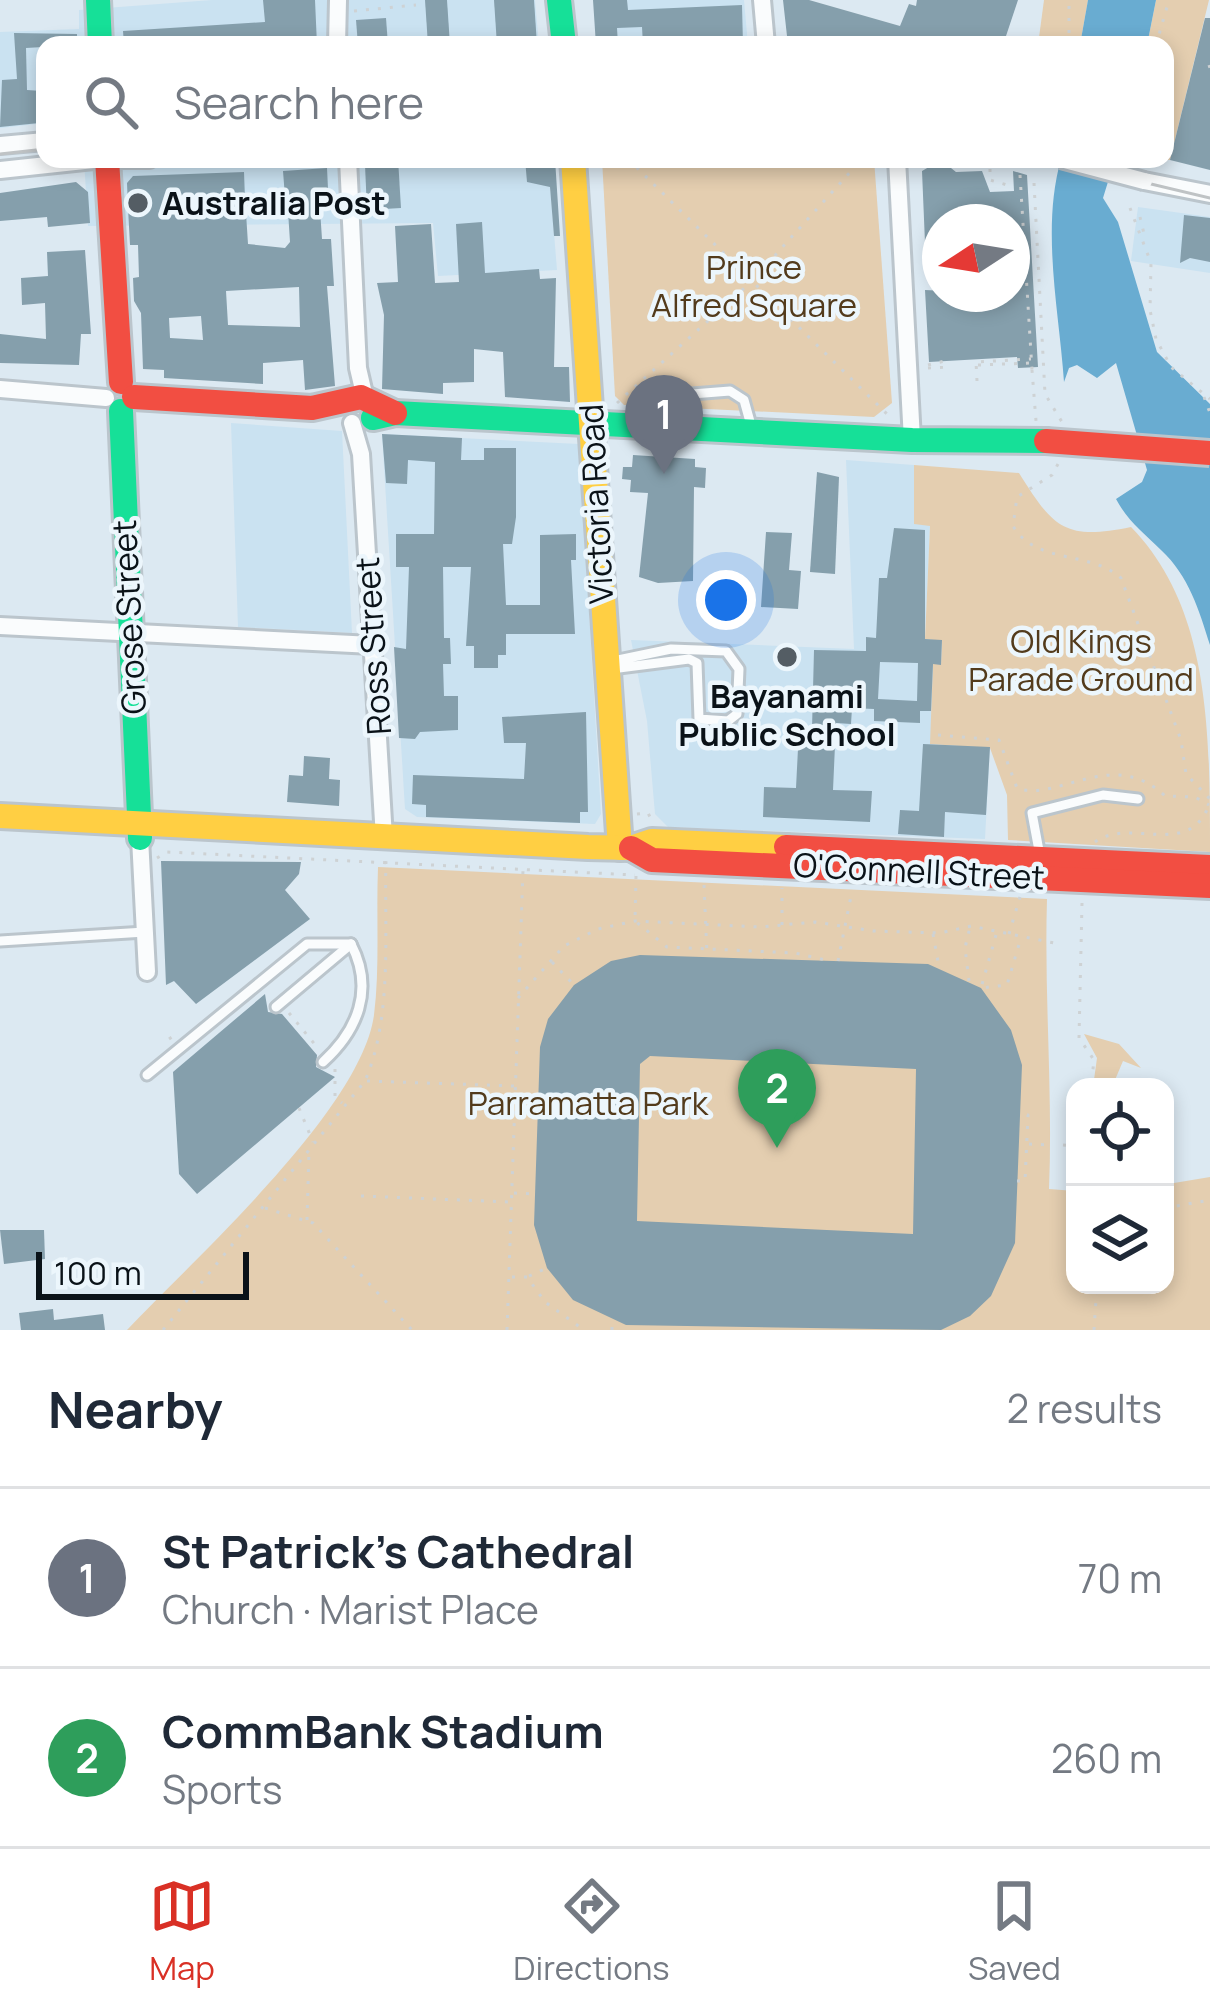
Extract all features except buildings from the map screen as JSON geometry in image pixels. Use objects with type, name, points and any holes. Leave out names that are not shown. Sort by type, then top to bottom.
[{"type":"main road","points":[[98,0],[100,36]]},
{"type":"main road","points":[[559,0],[563,36]]},
{"type":"main road","points":[[576,0],[578,36]]},
{"type":"main road","name":"Grose Street","points":[[107,168],[140,830]]},
{"type":"main road","name":"Victoria Road","points":[[574,168],[605,418],[626,848]]},
{"type":"main road","name":"Victoria Road","points":[[587,168],[605,418],[626,848]]},
{"type":"main road","points":[[121,397],[605,418],[668,427],[912,440],[1053,438],[1210,453]]},
{"type":"main road","name":"O'Connell Street","points":[[0,816],[140,830]]},
{"type":"main road","name":"O'Connell Street","points":[[0,833],[140,830],[182,823],[194,829],[385,850],[626,848],[652,841],[1210,867]]},
{"type":"main road","name":"O'Connell Street","points":[[626,848],[652,860],[1210,886]]},
{"type":"street","points":[[338,0],[338,36]]},
{"type":"street","points":[[762,0],[765,36]]},
{"type":"street","points":[[0,145],[36,142]]},
{"type":"street","points":[[0,170],[36,166]]},
{"type":"street","name":"Ross Street","points":[[348,168],[385,850]]},
{"type":"street","points":[[897,168],[912,440]]},
{"type":"street","points":[[1094,168],[1210,194]]},
{"type":"street","points":[[0,389],[121,397]]},
{"type":"street","points":[[0,626],[372,644]]},
{"type":"street","points":[[140,830],[147,972]]},
{"type":"lane","points":[[668,427],[692,394],[730,391],[744,400],[753,431]]},
{"type":"lane","points":[[619,664],[671,649],[704,650],[735,657],[736,714],[728,722],[699,718],[697,663],[704,650]]},
{"type":"lane","points":[[619,664],[660,664],[670,658],[697,663]]},
{"type":"lane","points":[[1040,856],[1032,813],[1103,795],[1138,799]]},
{"type":"lane","points":[[0,941],[145,932]]},
{"type":"lane","points":[[147,1076],[307,944],[351,944]]},
{"type":"lane","points":[[278,1005],[351,944]]},
{"type":"lane","points":[[325,1060],[350,1038],[360,1013],[358,958],[351,944]]},
{"type":"path","points":[[1069,0],[1069,36]]},
{"type":"path","points":[[1159,36],[1169,0]]},
{"type":"path","points":[[354,11],[416,5]]},
{"type":"path","points":[[637,168],[888,415]]},
{"type":"path","points":[[605,418],[750,283],[854,168]]},
{"type":"path","points":[[990,169],[991,180],[1014,187]]},
{"type":"path","points":[[1019,175],[1032,379],[1053,438]]},
{"type":"path","points":[[1034,183],[1052,475],[1017,497],[1013,526],[1034,548],[1110,568],[1121,578],[1180,740],[1186,774],[1210,802]]},
{"type":"path","points":[[1027,191],[1035,193]]},
{"type":"path","points":[[1130,208],[1151,263],[1150,310],[1156,339],[1171,367],[1210,399]]},
{"type":"path","points":[[1139,217],[1143,240]]},
{"type":"path","points":[[945,363],[952,365],[928,366],[945,363]]},
{"type":"path","points":[[977,381],[976,365],[1031,364]]},
{"type":"path","points":[[1032,379],[1043,378]]},
{"type":"path","points":[[1203,395],[1210,413]]},
{"type":"path","points":[[938,735],[998,740],[1017,788],[1025,791],[1068,780],[1134,778],[1149,780],[1165,796],[1210,802]]},
{"type":"path","points":[[1094,847],[1096,838],[1190,832],[1204,820],[1210,802]]},
{"type":"path","points":[[163,1330],[365,1081],[375,1058],[382,986],[385,850]]},
{"type":"path","points":[[152,862],[167,852],[385,850],[523,870],[598,874]]},
{"type":"path","points":[[507,1330],[523,870]]},
{"type":"path","points":[[635,921],[636,874]]},
{"type":"path","points":[[704,877],[707,952]]},
{"type":"path","points":[[782,925],[784,880]]},
{"type":"path","points":[[838,961],[854,883]]},
{"type":"path","points":[[1009,936],[1023,890]]},
{"type":"path","points":[[1086,896],[1079,910],[1079,1038],[1094,1060],[1091,1078]]},
{"type":"path","points":[[518,998],[564,946],[598,929],[635,921],[933,933],[971,926],[1059,944]]},
{"type":"path","points":[[635,921],[667,946],[707,952],[795,952],[830,961]]},
{"type":"path","points":[[969,981],[965,948],[971,926]]},
{"type":"path","points":[[997,932],[981,988],[1007,985],[1021,939]]},
{"type":"path","points":[[933,933],[939,968]]},
{"type":"path","points":[[551,961],[574,985]]},
{"type":"path","points":[[278,1005],[337,1071],[335,1096],[343,1105]]},
{"type":"path","points":[[365,1081],[515,1086]]},
{"type":"path","points":[[299,1108],[314,1144]]},
{"type":"path","points":[[514,1114],[538,1114]]},
{"type":"path","points":[[1017,1180],[1025,1181],[1028,1115],[1019,1115]]},
{"type":"path","points":[[1027,1144],[1051,1145]]},
{"type":"path","points":[[307,1220],[309,1150]]},
{"type":"path","points":[[512,1193],[535,1194]]},
{"type":"path","points":[[361,1196],[512,1202]]},
{"type":"path","points":[[1174,1206],[1210,1200]]},
{"type":"path","points":[[263,1207],[307,1220],[412,1330]]},
{"type":"path","points":[[509,1276],[527,1277],[547,1268]]},
{"type":"path","points":[[527,1277],[545,1302],[584,1330]]},
{"type":"path","points":[[1094,1330],[1096,1294]]},
{"type":"path","points":[[612,1321],[612,1330]]},
{"type":"shaded area","points":[[212,0],[535,0],[538,36],[36,36],[36,124],[0,128],[0,32],[79,29],[79,10]]},
{"type":"shaded area","points":[[594,0],[744,0],[747,36],[596,36]]},
{"type":"shaded area","points":[[85,168],[549,168],[557,270],[438,276],[433,223],[88,226]]},
{"type":"shaded area","points":[[1138,207],[1210,217],[1210,273],[1131,261]]},
{"type":"shaded area","points":[[231,423],[342,431],[352,633],[238,627]]},
{"type":"shaded area","points":[[382,434],[579,444],[601,814],[595,824],[417,817],[405,809]]},
{"type":"shaded area","name":"Bayanami Public School","points":[[846,460],[914,465],[914,523],[930,525],[925,639],[942,640],[931,744],[990,747],[985,839],[668,827],[655,814],[647,721],[631,640],[854,649]]},
{"type":"green space","points":[[1044,0],[1088,0],[1082,36],[1039,36]]},
{"type":"green space","points":[[1156,0],[1209,0],[1174,144],[1174,36],[1149,36]]},
{"type":"green space","name":"Prince Alfred Square","points":[[602,168],[875,168],[892,403],[874,417],[624,405],[615,396]]},
{"type":"green space","name":"Old Kings Parade Ground","points":[[914,465],[1019,473],[1041,506],[1063,526],[1090,532],[1131,527],[1157,559],[1177,595],[1200,674],[1209,762],[1210,852],[1008,840],[1007,795],[990,748],[930,744],[933,664],[941,664],[942,641],[925,639],[930,526],[914,524]]},
{"type":"green space","name":"Parramatta Park","points":[[378,867],[1047,899],[1049,1189],[1066,1190],[1066,1294],[1174,1294],[1174,1183],[1210,1177],[1210,1330],[127,1330],[271,1182],[339,1094],[362,1053],[374,1015]]},
{"type":"green space","points":[[1084,1034],[1119,1044],[1141,1068],[1123,1061],[1116,1078],[1094,1078],[1097,1058]]},
{"type":"water","points":[[1088,0],[1156,0],[1149,36],[1082,36]]},
{"type":"water","points":[[1059,168],[1112,168],[1103,198],[1118,222],[1157,352],[1210,404],[1210,645],[1179,571],[1116,499],[1142,482],[1147,470],[1116,363],[1097,378],[1077,365],[1069,368],[1064,382],[1052,241]]},
{"type":"tram line","points":[[0,154],[36,150]]},
{"type":"tram line","points":[[1084,168],[1210,198]]},
{"type":"traffic: fast","points":[[98,0],[100,36]]},
{"type":"traffic: fast","points":[[559,0],[563,36]]},
{"type":"traffic: fast","points":[[121,411],[140,838]]},
{"type":"traffic: fast","points":[[373,418],[395,413],[912,440],[1046,441]]},
{"type":"traffic: slow","points":[[574,168],[620,848]]},
{"type":"traffic: slow","points":[[0,816],[588,847],[631,848],[652,841],[786,847]]},
{"type":"traffic: jam","points":[[108,168],[121,382]]},
{"type":"traffic: jam","points":[[134,397],[312,408],[361,397],[395,413]]},
{"type":"traffic: jam","points":[[1046,441],[1210,453]]},
{"type":"traffic: jam","points":[[786,847],[1210,867]]},
{"type":"traffic: jam","points":[[631,848],[652,860],[1210,886]]},
{"type":"place","name":"Australia Post","points":[[138,203]]},
{"type":"place","name":"St Patrick's Cathedral","points":[[664,474]]},
{"type":"place","name":"Bayanami Public School","points":[[787,657]]},
{"type":"place","name":"CommBank Stadium","points":[[777,1148]]}]
